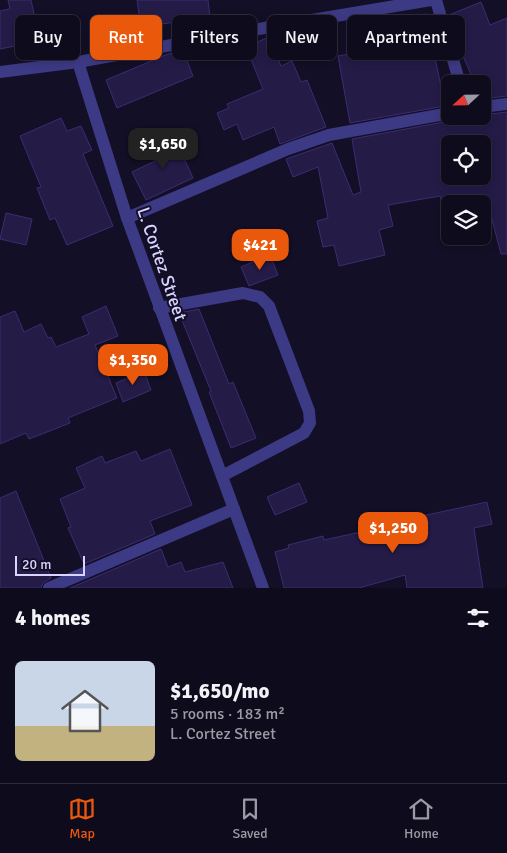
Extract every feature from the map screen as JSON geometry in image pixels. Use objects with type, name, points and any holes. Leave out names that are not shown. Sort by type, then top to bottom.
[{"type":"street","points":[[0,72],[78,62],[270,26],[432,0]]},
{"type":"street","points":[[436,0],[457,75]]},
{"type":"street","name":"L. Cortez Street","points":[[78,62],[127,218],[263,588]]},
{"type":"street","points":[[491,106],[507,104]]},
{"type":"street","points":[[127,218],[288,149],[328,135],[441,114]]},
{"type":"street","points":[[159,308],[243,293],[260,297],[268,306],[309,411],[310,423],[304,433],[222,476]]},
{"type":"street","points":[[49,588],[234,509]]},
{"type":"building","points":[[8,0],[31,0],[34,15],[15,15],[15,46],[0,49],[0,11],[10,9]]},
{"type":"building","points":[[137,0],[208,0],[210,15],[172,15],[172,23],[162,24],[162,15],[139,15]]},
{"type":"building","points":[[481,2],[490,25],[507,18],[507,96],[491,98],[491,75],[471,75],[465,60],[465,15],[449,15]]},
{"type":"building","points":[[267,38],[267,60],[279,60],[281,66],[292,61],[301,82],[307,80],[326,127],[280,144],[274,127],[243,140],[237,124],[224,130],[217,113],[229,108],[227,104],[263,89],[251,60],[257,60],[257,42]]},
{"type":"building","points":[[172,53],[172,60],[187,60],[193,76],[117,108],[106,80],[154,60],[162,60],[162,57]]},
{"type":"building","points":[[347,54],[347,60],[436,60],[441,87],[441,107],[350,123],[338,56]]},
{"type":"building","points":[[507,112],[507,254],[501,254],[491,216],[491,195],[441,195],[441,199],[440,196],[388,205],[393,226],[379,230],[385,255],[339,266],[334,245],[323,247],[317,221],[328,218],[318,167],[293,177],[286,159],[332,143],[353,195],[361,192],[352,139],[441,122],[441,125],[491,125],[491,114]]},
{"type":"building","points":[[61,118],[67,131],[81,126],[92,150],[83,154],[113,226],[67,245],[55,218],[50,220],[37,188],[41,187],[20,136]]},
{"type":"building","points":[[174,136],[193,178],[146,200],[132,172],[157,160],[151,147]]},
{"type":"building","points":[[6,213],[32,219],[26,245],[0,239]]},
{"type":"building","points":[[270,255],[278,275],[249,286],[241,267]]},
{"type":"building","points":[[106,306],[118,336],[95,345],[117,398],[68,418],[70,423],[29,439],[26,433],[0,444],[0,317],[15,311],[24,332],[41,324],[48,338],[51,337],[56,347],[89,334],[82,317]]},
{"type":"building","points":[[199,309],[229,384],[233,382],[256,438],[231,448],[209,392],[211,391],[179,313]]},
{"type":"building","points":[[144,371],[151,390],[123,402],[116,383]]},
{"type":"building","points":[[170,449],[192,505],[150,521],[155,534],[84,564],[68,528],[71,527],[60,499],[85,488],[76,468],[102,456],[105,463],[136,451],[141,461]]},
{"type":"building","points":[[299,483],[307,502],[275,515],[267,497]]},
{"type":"building","points":[[16,491],[51,578],[43,583],[41,588],[0,588],[0,498]]},
{"type":"building","points":[[487,502],[492,524],[474,528],[483,588],[407,588],[405,575],[359,588],[284,588],[275,552],[289,548],[288,545],[323,536],[324,540]]},
{"type":"building","points":[[161,549],[168,567],[181,562],[185,572],[223,562],[233,588],[70,588]]}]
